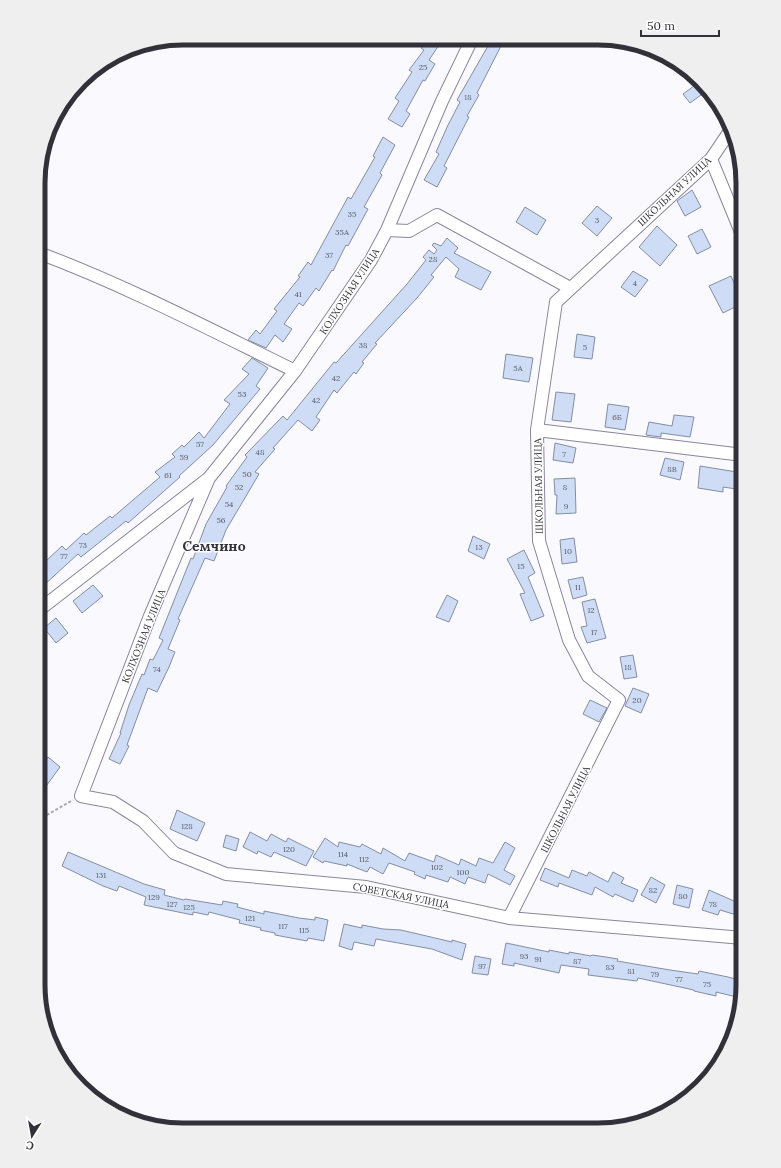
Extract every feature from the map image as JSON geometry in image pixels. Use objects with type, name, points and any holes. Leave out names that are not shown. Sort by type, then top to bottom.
[{"type":"street","name":"КОЛХОЗНАЯ УЛИЦА","points":[[45,605],[208,478],[295,371],[371,260],[387,230],[442,101],[469,45]]},
{"type":"street","name":"ШКОЛЬНАЯ УЛИЦА","points":[[509,918],[619,700],[588,676],[569,640],[539,541],[537,430],[556,302],[711,159],[727,135]]},
{"type":"street","points":[[711,159],[736,220]]},
{"type":"street","points":[[387,230],[409,231],[437,214],[570,288]]},
{"type":"street","points":[[45,255],[96,275],[295,371]]},
{"type":"street","points":[[537,430],[736,454]]},
{"type":"street","name":"КОЛХОЗНАЯ УЛИЦА","points":[[81,796],[150,616],[208,478]]},
{"type":"street","name":"СОВЕТСКАЯ УЛИЦА","points":[[81,796],[114,802],[143,821],[174,853],[226,874],[366,887],[509,918],[736,937]]},
{"type":"path","points":[[45,816],[81,796]]},
{"type":"building","points":[[423,45],[439,45],[429,60],[435,64],[425,81],[423,80],[406,111],[410,114],[402,127],[388,119],[399,101],[395,98],[412,72],[409,70],[424,50],[421,48]]},
{"type":"building","points":[[489,45],[501,45],[477,93],[479,95],[467,116],[469,117],[444,166],[447,168],[437,187],[424,180],[439,154],[436,152],[460,102],[457,100]]},
{"type":"building","points":[[696,85],[703,94],[690,103],[683,94]]},
{"type":"building","points":[[383,137],[395,145],[380,173],[382,175],[364,207],[368,209],[348,246],[346,245],[333,271],[332,270],[319,291],[316,288],[303,306],[299,303],[284,324],[292,329],[283,342],[275,335],[266,348],[248,340],[256,330],[260,334],[277,311],[274,309],[300,277],[298,276],[308,262],[311,265],[348,197],[351,199],[375,157],[373,156]]},
{"type":"building","points":[[692,190],[701,207],[685,216],[677,201]]},
{"type":"building","points":[[597,206],[612,218],[597,236],[582,223]]},
{"type":"building","points":[[525,207],[546,220],[537,235],[516,222]]},
{"type":"building","points":[[657,226],[677,245],[660,266],[639,247]]},
{"type":"building","points":[[702,229],[711,247],[697,254],[688,236]]},
{"type":"building","points":[[447,238],[458,248],[454,253],[491,272],[481,290],[455,277],[459,269],[446,257],[431,275],[434,277],[417,298],[375,343],[377,344],[362,362],[364,363],[356,374],[354,372],[337,393],[334,390],[316,417],[320,420],[312,431],[298,420],[273,448],[275,449],[255,472],[259,474],[226,530],[214,561],[205,558],[178,619],[180,620],[168,649],[175,652],[169,667],[157,692],[148,688],[127,745],[129,746],[120,764],[109,759],[121,733],[129,705],[142,674],[144,675],[150,659],[153,660],[163,640],[159,638],[191,558],[193,559],[206,524],[227,487],[226,486],[247,457],[245,455],[283,416],[287,420],[334,362],[336,363],[407,284],[426,260],[423,257],[429,250],[434,254],[437,250],[432,245],[434,243],[441,246]]},
{"type":"building","points":[[633,271],[648,280],[635,297],[621,287]]},
{"type":"building","points":[[731,276],[736,287],[736,306],[723,313],[709,286]]},
{"type":"building","points":[[577,334],[595,337],[592,359],[574,357]]},
{"type":"building","points":[[506,354],[533,358],[529,382],[503,378]]},
{"type":"building","points":[[252,358],[268,368],[256,386],[260,389],[213,445],[179,476],[180,477],[128,523],[126,521],[81,557],[78,554],[45,584],[45,558],[47,560],[62,546],[66,550],[84,533],[86,535],[110,516],[112,518],[160,477],[155,472],[175,457],[172,454],[182,445],[184,447],[199,432],[204,438],[230,404],[224,400],[249,374],[242,369]]},
{"type":"building","points":[[556,392],[575,394],[571,422],[552,420]]},
{"type":"building","points":[[608,404],[629,407],[625,430],[605,427]]},
{"type":"building","points":[[674,415],[694,417],[690,437],[661,433],[661,437],[646,435],[649,422],[672,426]]},
{"type":"building","points":[[555,443],[576,448],[573,463],[553,460]]},
{"type":"building","points":[[665,458],[684,462],[680,480],[660,475]]},
{"type":"building","points":[[700,466],[736,472],[736,489],[723,487],[723,492],[698,488]]},
{"type":"building","points":[[575,478],[576,513],[556,514],[557,495],[555,495],[554,479]]},
{"type":"building","points":[[473,536],[490,544],[484,559],[468,551]]},
{"type":"building","points":[[574,538],[577,562],[562,564],[560,540]]},
{"type":"building","points":[[524,550],[535,573],[528,577],[544,616],[531,621],[520,594],[525,593],[507,559]]},
{"type":"building","points":[[583,577],[587,595],[573,599],[568,580]]},
{"type":"building","points":[[93,585],[103,596],[82,613],[73,601]]},
{"type":"building","points":[[447,595],[458,601],[449,622],[436,617]]},
{"type":"building","points":[[595,599],[606,638],[587,643],[581,627],[587,626],[582,602]]},
{"type":"building","points":[[56,618],[68,633],[56,643],[45,627]]},
{"type":"building","points":[[633,655],[637,677],[624,679],[620,657]]},
{"type":"building","points":[[633,688],[649,694],[641,713],[625,706]]},
{"type":"building","points":[[590,700],[607,708],[599,722],[583,714]]},
{"type":"building","points":[[48,757],[60,767],[45,788],[45,761]]},
{"type":"building","points":[[177,810],[205,823],[197,841],[170,829]]},
{"type":"building","points":[[250,832],[267,841],[271,834],[286,842],[288,838],[314,851],[306,866],[274,852],[271,857],[258,851],[257,854],[243,847]]},
{"type":"building","points":[[226,835],[239,839],[236,851],[223,847]]},
{"type":"building","points":[[325,838],[338,847],[339,842],[360,847],[362,844],[381,854],[383,848],[405,861],[409,853],[434,862],[436,855],[459,865],[461,859],[476,866],[479,858],[493,863],[505,842],[515,848],[504,870],[515,876],[510,885],[488,874],[485,883],[468,877],[465,884],[450,877],[448,882],[426,875],[425,879],[414,874],[415,872],[389,863],[383,874],[370,867],[367,872],[347,864],[347,866],[324,861],[323,863],[313,857]]},
{"type":"building","points":[[68,852],[144,884],[165,890],[164,895],[184,900],[222,905],[223,901],[238,904],[237,907],[264,914],[264,911],[299,918],[315,920],[315,917],[328,920],[324,941],[308,938],[307,941],[275,935],[275,933],[260,930],[261,928],[239,923],[240,920],[209,912],[208,915],[193,912],[193,915],[144,905],[146,897],[119,886],[117,891],[103,886],[62,866]]},
{"type":"building","points":[[545,868],[569,878],[572,870],[587,876],[589,872],[608,882],[613,872],[624,878],[621,883],[638,890],[633,902],[615,894],[613,897],[595,887],[592,895],[559,883],[558,887],[540,880]]},
{"type":"building","points":[[651,877],[665,885],[656,903],[641,895]]},
{"type":"building","points":[[677,885],[693,889],[689,908],[673,904]]},
{"type":"building","points":[[709,890],[736,902],[736,915],[720,910],[718,915],[702,910]]},
{"type":"building","points":[[344,924],[362,928],[362,925],[383,929],[401,930],[466,944],[462,960],[432,949],[376,939],[374,946],[354,942],[352,950],[339,946]]},
{"type":"building","points":[[506,943],[549,952],[549,950],[569,954],[569,952],[592,955],[670,970],[698,974],[699,971],[728,977],[736,979],[736,994],[736,997],[716,992],[716,996],[638,978],[637,981],[588,975],[589,969],[561,965],[559,973],[514,963],[514,966],[502,964]]},
{"type":"building","points":[[475,956],[491,959],[488,975],[472,973]]},
{"type":"district","name":"Семчино","points":[[214,546]]}]
